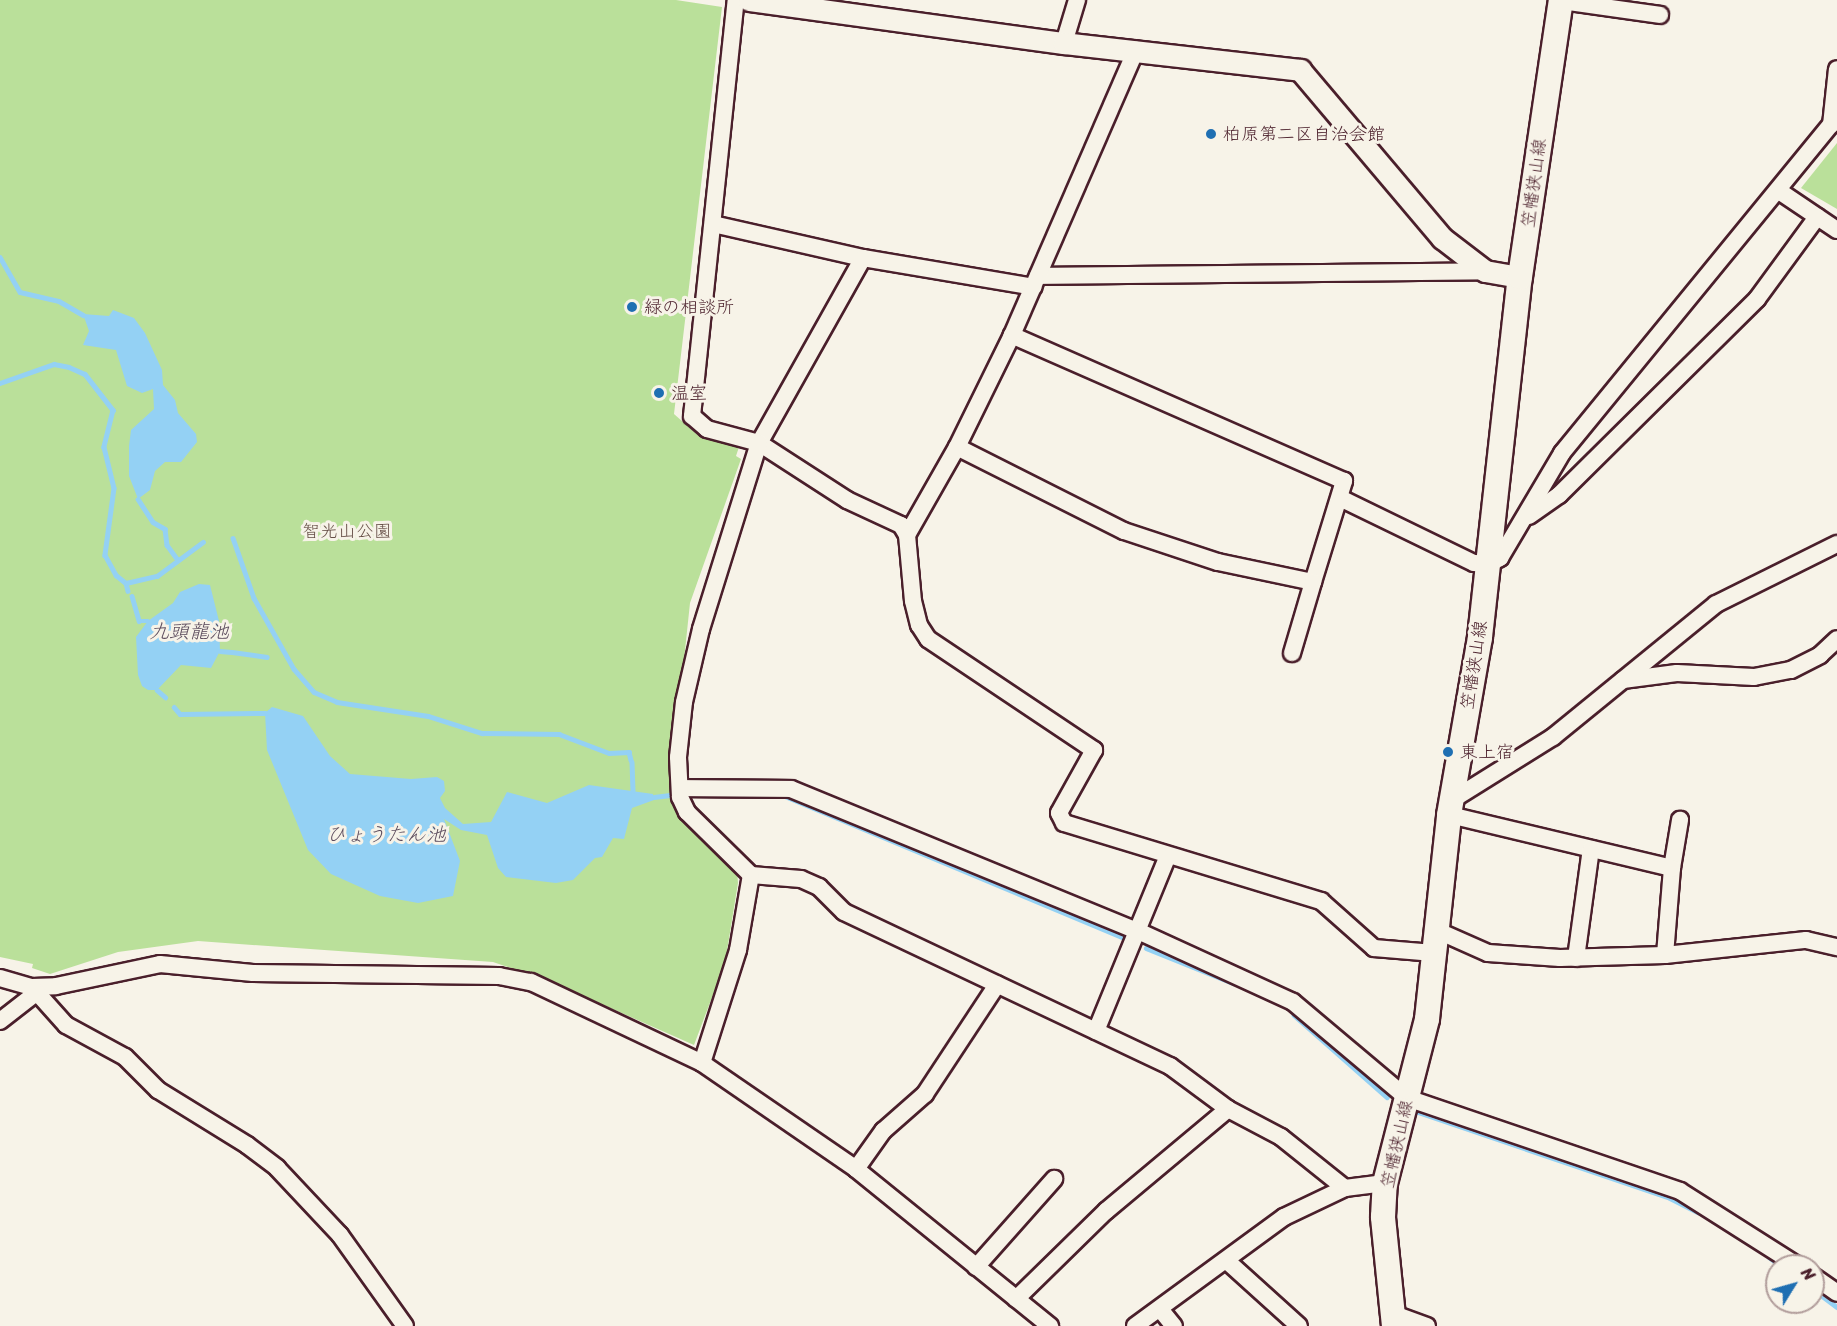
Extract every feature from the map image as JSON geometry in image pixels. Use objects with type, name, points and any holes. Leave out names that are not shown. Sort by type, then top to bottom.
[{"type":"main road","name":"笠幡狭山線","points":[[1394,1320],[1383,1217],[1385,1183],[1426,1019],[1450,807],[1489,564],[1520,277],[1561,1]]},
{"type":"street","points":[[736,0],[692,416],[707,429],[759,444],[847,500],[901,525],[907,536],[913,601],[919,625],[928,639],[1094,750],[1059,813],[1064,823],[1167,858],[1321,901],[1374,948],[1435,942],[1488,953],[1576,958],[1665,955],[1806,940],[1837,947]]},
{"type":"street","points":[[749,0],[1064,43],[1300,70],[1442,238],[1485,271]]},
{"type":"street","points":[[1064,43],[1077,0]]},
{"type":"street","points":[[1561,1],[1660,15]]},
{"type":"street","points":[[907,536],[957,447],[1012,335],[1136,50]]},
{"type":"street","points":[[1340,498],[1474,563],[1489,564],[1510,547],[1562,453],[1603,400],[1779,191],[1834,121],[1837,69]]},
{"type":"street","points":[[1779,191],[1837,230]]},
{"type":"street","points":[[1524,520],[1559,495],[1757,299],[1817,217]]},
{"type":"street","points":[[713,224],[863,258],[1036,282],[1485,271],[1520,277]]},
{"type":"street","points":[[863,258],[759,444],[701,630],[684,702],[680,793],[694,823],[751,875],[801,879],[819,887],[844,912],[1170,1066],[1228,1109],[1281,1137],[1345,1188]]},
{"type":"street","points":[[1012,335],[1344,480],[1292,653]]},
{"type":"street","points":[[957,447],[1125,531],[1218,562],[1313,582]]},
{"type":"street","points":[[1450,807],[1553,737],[1716,604],[1837,544]]},
{"type":"street","points":[[1623,680],[1677,674],[1754,676],[1791,670],[1820,655],[1837,639]]},
{"type":"street","points":[[680,793],[791,789],[1138,931],[1293,1002],[1407,1098],[1680,1191],[1779,1254]]},
{"type":"street","points":[[1450,807],[1591,849],[1672,868]]},
{"type":"street","points":[[1665,955],[1672,868],[1680,820]]},
{"type":"street","points":[[1576,958],[1591,849]]},
{"type":"street","points":[[1096,1031],[1167,858]]},
{"type":"street","points":[[702,1063],[738,950],[751,875]]},
{"type":"street","points":[[0,1021],[34,990],[160,964],[253,973],[499,976],[561,993],[702,1063],[856,1169],[1050,1326]]},
{"type":"street","points":[[0,978],[34,990],[66,1025],[125,1056],[159,1090],[248,1145],[277,1168],[340,1235],[405,1326]]},
{"type":"street","points":[[856,1169],[883,1131],[925,1094],[997,985]]},
{"type":"street","points":[[1016,1299],[1106,1211],[1228,1109]]},
{"type":"street","points":[[976,1267],[1054,1179]]},
{"type":"street","points":[[1135,1326],[1227,1261],[1284,1217],[1345,1188],[1385,1183]]},
{"type":"street","points":[[1227,1261],[1299,1326]]},
{"type":"street","points":[[1160,1309],[1174,1326]]},
{"type":"street","points":[[1394,1320],[1427,1326]]},
{"type":"green space","name":"智光山公園","points":[[0,0],[676,0],[722,7],[674,414],[701,438],[707,432],[740,444],[736,456],[741,459],[690,603],[673,764],[674,808],[737,869],[738,883],[725,963],[694,1045],[547,980],[493,962],[198,941],[118,952],[50,974],[32,968],[33,964],[0,957]]},
{"type":"green space","points":[[1837,143],[1837,209],[1801,188]]},
{"type":"water","points":[[113,310],[134,318],[145,333],[162,370],[163,385],[175,400],[178,413],[196,434],[197,442],[181,462],[165,462],[155,471],[150,490],[138,499],[129,476],[131,430],[154,409],[153,389],[142,393],[127,386],[116,350],[83,345],[89,331],[83,314],[109,316]]},
{"type":"water","name":"九頭龍池","points":[[199,584],[210,585],[219,621],[220,651],[211,668],[181,665],[157,690],[148,690],[142,686],[138,675],[136,637],[148,621],[173,603],[180,592]]},
{"type":"water","name":"ひょうたん池","points":[[272,707],[303,716],[330,756],[350,774],[411,779],[437,777],[444,781],[445,791],[440,798],[445,808],[463,824],[491,822],[507,792],[547,803],[589,785],[653,794],[654,800],[632,808],[624,839],[613,838],[602,857],[595,858],[573,880],[556,883],[506,877],[498,868],[487,835],[461,830],[444,819],[460,861],[453,896],[418,903],[380,896],[331,874],[308,850],[267,750],[265,713]]},
{"type":"waterway","points":[[0,257],[20,292],[59,301],[83,315]]},
{"type":"waterway","points":[[0,383],[54,364],[69,367],[85,374],[113,410],[104,447],[114,488],[105,555],[116,575],[126,583],[128,591]]},
{"type":"waterway","points":[[138,499],[153,522],[165,529],[167,545],[177,559]]},
{"type":"waterway","points":[[233,538],[254,598],[294,669],[314,692],[337,702],[428,716],[482,733],[559,734],[609,753],[629,752],[631,760]]},
{"type":"waterway","points":[[126,583],[157,576],[203,542]]},
{"type":"waterway","points":[[132,596],[139,621],[148,621]]},
{"type":"waterway","points":[[220,651],[231,652]]},
{"type":"waterway","points":[[232,652],[267,657]]},
{"type":"waterway","points":[[157,690],[165,697]]},
{"type":"waterway","points":[[174,707],[180,714],[265,713]]},
{"type":"waterway","points":[[632,762],[633,791]]},
{"type":"waterway","points":[[654,797],[678,794]]},
{"type":"waterway","points":[[785,796],[1124,938]]},
{"type":"waterway","points":[[1146,948],[1233,983]]},
{"type":"waterway","points":[[1294,1015],[1387,1097]]},
{"type":"waterway","points":[[1418,1112],[1670,1198],[1698,1212]]},
{"type":"waterway","points":[[1825,1298],[1837,1307]]},
{"type":"place","name":"柏原第二区自治会館","points":[[1211,134]]},
{"type":"place","name":"緑の相談所","points":[[632,307]]},
{"type":"place","name":"温室","points":[[659,393]]},
{"type":"place","name":"東上宿","points":[[1448,752]]}]
